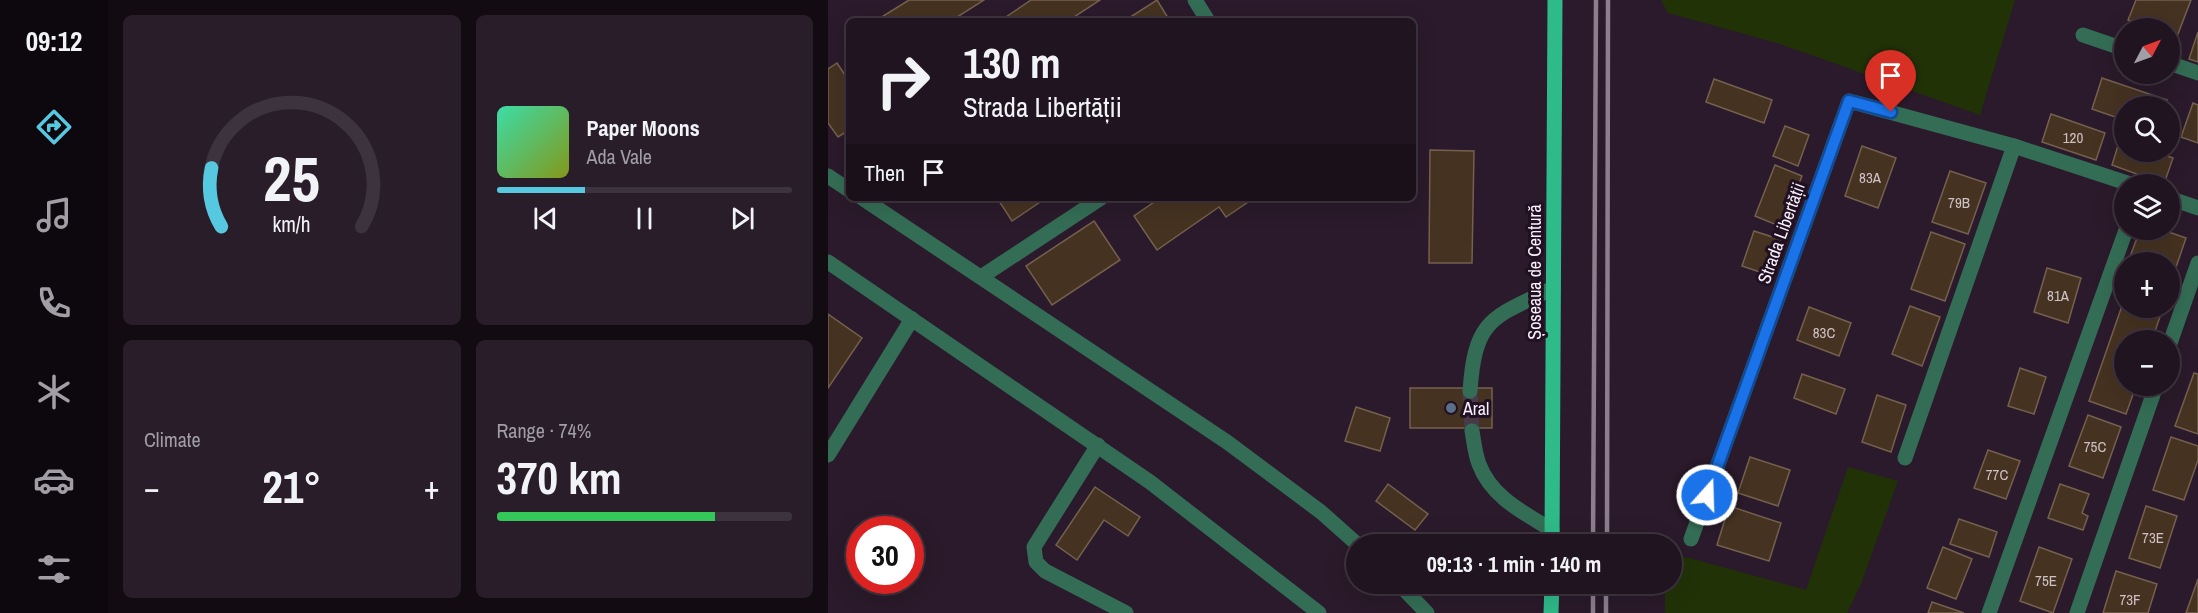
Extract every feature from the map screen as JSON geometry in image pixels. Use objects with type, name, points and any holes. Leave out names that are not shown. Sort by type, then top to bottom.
[{"type":"main road","name":"Șoseaua de Centură","points":[[1552,534],[1555,0]]},
{"type":"main road","points":[[1551,613],[1552,594]]},
{"type":"street","points":[[1195,0],[1206,18]]},
{"type":"street","points":[[2084,35],[2114,46]]},
{"type":"street","points":[[2180,67],[2198,73]]},
{"type":"street","name":"Strada Libertății","points":[[1691,539],[1849,101],[2014,146],[2114,179]]},
{"type":"street","points":[[1905,458],[2014,146]]},
{"type":"street","points":[[828,176],[846,188]]},
{"type":"street","points":[[867,201],[1227,442],[1321,512],[1346,534]]},
{"type":"street","points":[[981,277],[1096,201]]},
{"type":"street","points":[[2180,202],[2198,208]]},
{"type":"street","points":[[1989,613],[2122,240]]},
{"type":"street","points":[[828,262],[1098,445],[1319,613]]},
{"type":"street","points":[[2175,330],[2198,262]]},
{"type":"street","points":[[1470,391],[1473,357],[1484,328],[1501,314],[1553,288]]},
{"type":"street","points":[[828,455],[912,319]]},
{"type":"street","points":[[2077,613],[2153,396]]},
{"type":"street","points":[[1472,431],[1479,464],[1492,489],[1548,534]]},
{"type":"street","points":[[1098,445],[1034,548],[1036,562],[1045,571],[1126,613]]},
{"type":"street","points":[[1409,594],[1427,613]]},
{"type":"green space","points":[[1661,0],[2015,0],[1980,115],[1777,43],[1668,13]]},
{"type":"green space","points":[[1848,467],[1898,481],[1861,584],[1847,613],[1665,613],[1665,594],[1682,594],[1682,556],[1806,590]]},
{"type":"building","points":[[909,0],[984,0],[956,18],[880,18]]},
{"type":"building","points":[[1031,0],[1100,0],[1073,18],[1004,18]]},
{"type":"building","points":[[1157,0],[1168,18],[1129,18]]},
{"type":"building","points":[[2136,0],[2191,0],[2180,29],[2180,18],[2129,18]]},
{"type":"building","points":[[2198,32],[2198,62],[2189,59]]},
{"type":"building","points":[[837,63],[846,76],[846,132],[838,137],[828,123],[828,69]]},
{"type":"building","points":[[2102,78],[2114,84],[2155,96],[2114,96],[2114,117],[2092,109]]},
{"type":"building","points":[[1714,79],[1772,100],[1764,123],[1706,102]]},
{"type":"building","points":[[2193,103],[2198,105],[2198,143],[2181,137]]},
{"type":"building","points":[[2051,114],[2105,133],[2096,160],[2042,142]]},
{"type":"building","points":[[1785,126],[1809,135],[1798,166],[1773,156]]},
{"type":"building","points":[[1862,146],[1896,158],[1878,208],[1845,196]]},
{"type":"building","points":[[1430,150],[1474,151],[1472,263],[1429,263]]},
{"type":"building","points":[[2114,158],[2114,162],[2172,162],[2167,174],[2137,174],[2112,165]]},
{"type":"building","points":[[1775,165],[1802,176],[1782,227],[1755,216]]},
{"type":"building","points":[[1950,171],[1986,183],[1968,234],[1932,222]]},
{"type":"building","points":[[999,201],[1042,201],[1012,221]]},
{"type":"building","points":[[1156,201],[1250,201],[1226,217],[1219,207],[1157,250],[1134,216]]},
{"type":"building","points":[[1094,221],[1120,260],[1052,305],[1026,266]]},
{"type":"building","points":[[1754,231],[1785,241],[1772,276],[1742,266]]},
{"type":"building","points":[[1931,232],[1965,244],[1945,301],[1911,289]]},
{"type":"building","points":[[2180,236],[2186,238],[2180,256],[2180,252],[2132,252],[2136,240],[2180,240]]},
{"type":"building","points":[[2047,268],[2081,278],[2068,323],[2034,312]]},
{"type":"building","points":[[1910,306],[1940,317],[1922,366],[1892,354]]},
{"type":"building","points":[[1809,307],[1851,323],[1839,356],[1797,340]]},
{"type":"building","points":[[828,314],[862,338],[828,388]]},
{"type":"building","points":[[2118,318],[2160,318],[2155,330],[2114,330],[2114,396],[2132,396],[2126,414],[2089,401]]},
{"type":"building","points":[[2020,368],[2046,377],[2034,414],[2008,406]]},
{"type":"building","points":[[2194,373],[2198,374],[2198,434],[2175,426]]},
{"type":"building","points":[[1802,374],[1845,389],[1836,414],[1794,398]]},
{"type":"building","name":"Aral","points":[[1410,388],[1492,388],[1492,428],[1410,428]]},
{"type":"building","points":[[1877,395],[1906,405],[1891,452],[1862,442]]},
{"type":"building","points":[[1356,407],[1390,418],[1380,451],[1345,441]]},
{"type":"building","points":[[2088,415],[2121,427],[2103,478],[2069,466]]},
{"type":"building","points":[[2171,437],[2198,446],[2198,460],[2184,500],[2153,490]]},
{"type":"building","points":[[1988,450],[2020,461],[2006,499],[1974,488]]},
{"type":"building","points":[[1750,457],[1790,470],[1778,506],[1738,493]]},
{"type":"building","points":[[1388,484],[1428,514],[1415,530],[1376,501]]},
{"type":"building","points":[[2060,484],[2089,494],[2082,513],[2088,516],[2083,530],[2048,518]]},
{"type":"building","points":[[1095,487],[1140,517],[1128,536],[1104,520],[1077,560],[1056,545]]},
{"type":"building","points":[[1729,506],[1781,523],[1769,561],[1717,545]]},
{"type":"building","points":[[2146,506],[2177,516],[2160,568],[2129,558]]},
{"type":"building","points":[[1959,519],[1997,532],[1989,557],[1950,544]]},
{"type":"building","points":[[1943,547],[1972,559],[1956,599],[1927,588]]},
{"type":"building","points":[[2039,547],[2072,559],[2053,613],[2020,601]]},
{"type":"building","points":[[2116,571],[2157,584],[2148,613],[2103,613]]},
{"type":"building","points":[[2198,579],[2198,613],[2186,613]]},
{"type":"building","points":[[1932,602],[1964,613],[1928,613]]},
{"type":"tunnel","points":[[1470,391],[1472,431]]},
{"type":"railway","points":[[1593,534],[1596,0]]},
{"type":"railway","points":[[1607,534],[1608,0]]},
{"type":"railway","points":[[1593,594],[1593,613]]},
{"type":"railway","points":[[1606,594],[1606,613]]},
{"type":"place","name":"Aral","points":[[1451,408]]},
{"type":"route","points":[[1707,495],[1849,101],[1891,112]]}]
